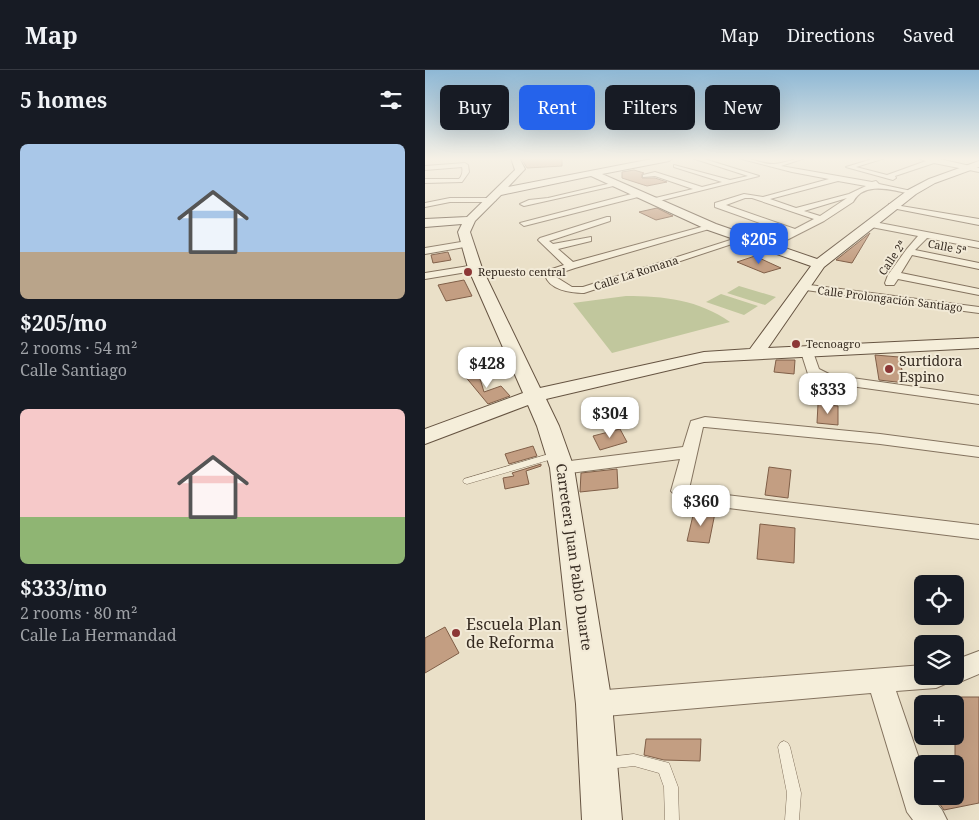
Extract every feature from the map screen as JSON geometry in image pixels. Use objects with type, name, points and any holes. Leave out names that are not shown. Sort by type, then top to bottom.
[{"type":"street","points":[[425,251],[468,232],[499,193]]},
{"type":"street","points":[[524,204],[578,193]]},
{"type":"street","points":[[654,201],[684,193]]},
{"type":"street","points":[[763,199],[785,193]]},
{"type":"street","points":[[797,210],[858,193]]},
{"type":"street","points":[[756,353],[819,264],[892,206],[901,193]]},
{"type":"street","points":[[524,223],[639,194],[713,227],[819,264]]},
{"type":"street","points":[[795,232],[718,205],[749,196],[821,219]]},
{"type":"street","points":[[769,246],[821,219],[850,200],[852,196]]},
{"type":"street","points":[[425,204],[450,200],[492,200]]},
{"type":"street","points":[[892,206],[979,222]]},
{"type":"street","points":[[571,266],[543,240],[607,219],[586,208]]},
{"type":"street","points":[[697,220],[730,210]]},
{"type":"street","points":[[964,219],[979,210]]},
{"type":"street","points":[[425,223],[468,232]]},
{"type":"street","points":[[869,224],[979,245]]},
{"type":"street","name":"Calle La Romana","points":[[713,227],[571,266],[553,272],[550,275],[551,279],[570,290],[584,290],[746,238]]},
{"type":"street","name":"Carretera Juan Pablo Duarte","points":[[468,232],[475,268],[548,426],[560,461],[595,704],[602,820]]},
{"type":"street","name":"Calle 2ª","points":[[883,298],[893,275],[909,252],[925,234]]},
{"type":"street","points":[[550,248],[587,239]]},
{"type":"street","name":"Calle 5ª","points":[[909,252],[979,266]]},
{"type":"street","points":[[425,276],[475,268]]},
{"type":"street","points":[[893,275],[977,291],[978,312]]},
{"type":"street","name":"Calle Prolongación Santiago","points":[[802,287],[978,312]]},
{"type":"street","points":[[425,437],[533,396],[704,357],[979,343]]},
{"type":"street","points":[[807,352],[813,371],[827,379],[979,400]]},
{"type":"street","points":[[979,452],[880,438],[700,422],[696,424],[680,491],[688,498],[979,532]]},
{"type":"street","points":[[560,461],[690,452]]},
{"type":"street","points":[[964,668],[979,662]]},
{"type":"street","points":[[595,704],[914,678]]},
{"type":"street","points":[[880,682],[904,753],[917,802],[933,820]]},
{"type":"lane","points":[[467,481],[560,461]]},
{"type":"lane","points":[[784,747],[794,793],[792,820]]},
{"type":"lane","points":[[599,764],[634,760],[664,768],[671,787],[672,820]]},
{"type":"green space","points":[[739,286],[776,297],[765,305],[727,293]]},
{"type":"green space","points":[[721,294],[758,306],[744,315],[706,302]]},
{"type":"green space","points":[[626,296],[667,298],[693,304],[730,322],[612,353],[573,303]]},
{"type":"building","points":[[657,208],[673,216],[656,220],[639,212]]},
{"type":"building","points":[[870,233],[852,263],[836,260]]},
{"type":"building","points":[[448,252],[451,260],[433,263],[431,255]]},
{"type":"building","points":[[755,256],[781,268],[764,273],[737,262]]},
{"type":"building","points":[[464,280],[472,296],[446,301],[438,285]]},
{"type":"building","name":"Surtidora Espino","points":[[875,355],[899,357],[905,383],[879,380]]},
{"type":"building","points":[[776,360],[795,360],[794,374],[774,372]]},
{"type":"building","points":[[478,372],[484,392],[501,386],[510,396],[488,404],[464,375]]},
{"type":"building","points":[[818,404],[838,406],[838,425],[817,423]]},
{"type":"building","points":[[620,429],[627,442],[600,450],[593,436]]},
{"type":"building","points":[[533,446],[537,456],[509,464],[505,454]]},
{"type":"building","points":[[541,464],[541,466],[526,471],[529,484],[505,489],[503,478],[514,476],[512,473]]},
{"type":"building","points":[[769,467],[791,470],[788,498],[765,495]]},
{"type":"building","points":[[617,469],[618,488],[580,492],[581,473]]},
{"type":"building","points":[[694,511],[715,513],[709,543],[687,541]]},
{"type":"building","points":[[760,524],[795,528],[794,563],[757,559]]},
{"type":"building","points":[[445,627],[459,653],[425,673],[425,638]]},
{"type":"building","points":[[964,697],[979,697],[979,803],[944,810],[940,805],[964,805],[964,755],[955,755],[955,745],[964,745]]},
{"type":"building","points":[[646,739],[701,739],[700,761],[664,760],[644,755]]},
{"type":"place","name":"Repuesto central","points":[[468,272]]},
{"type":"place","name":"Tecnoagro","points":[[796,344]]},
{"type":"place","name":"Surtidora Espino","points":[[889,369]]},
{"type":"place","name":"Escuela Plan de Reforma","points":[[456,633]]}]
